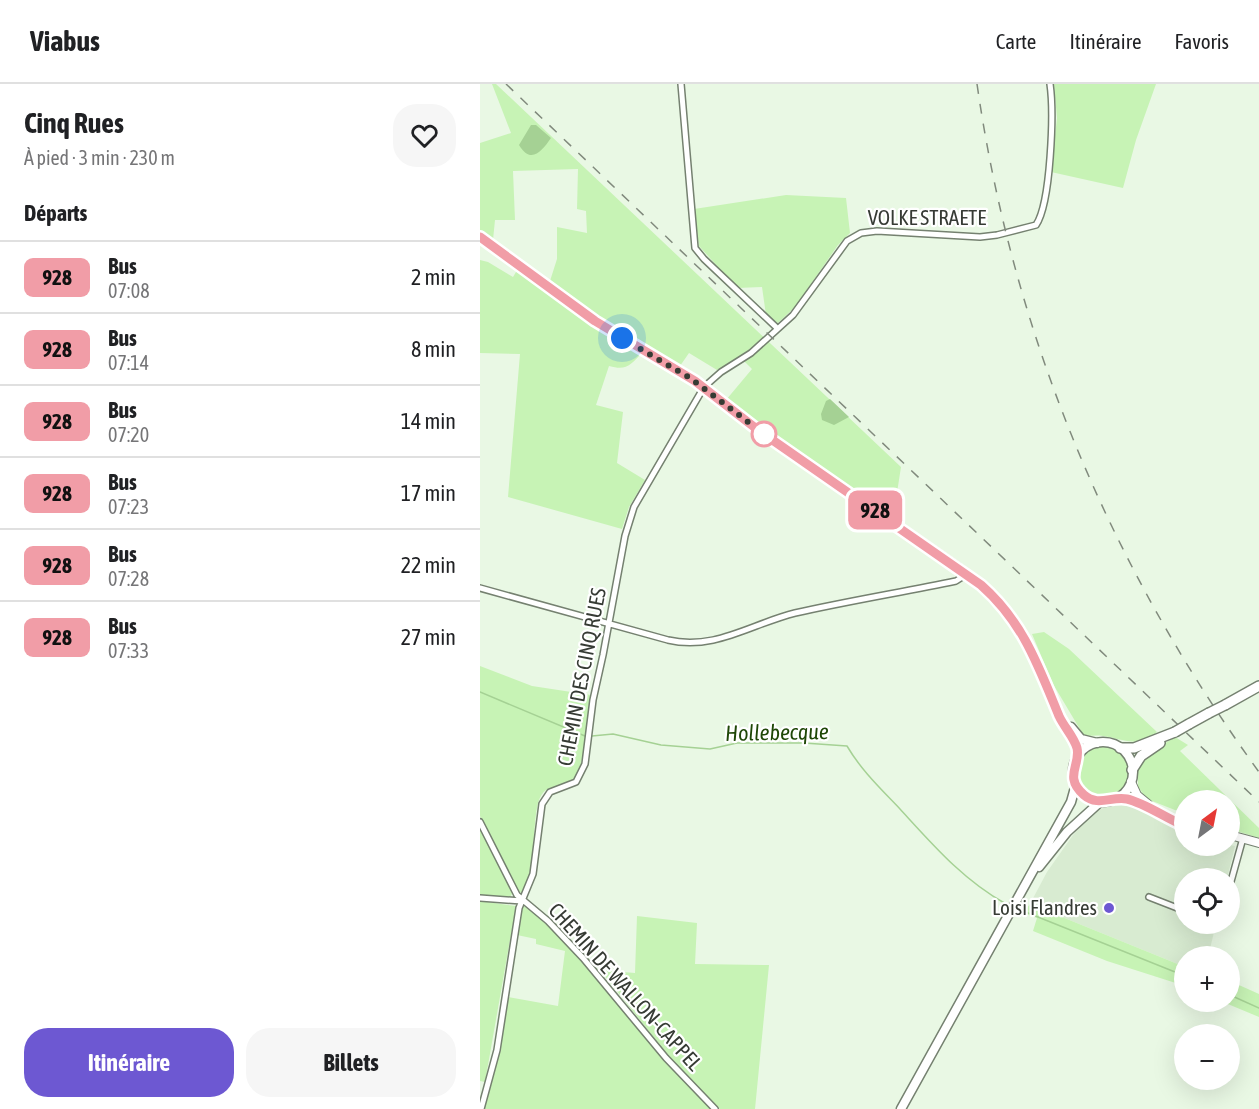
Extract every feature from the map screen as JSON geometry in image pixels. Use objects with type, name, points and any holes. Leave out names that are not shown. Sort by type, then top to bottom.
[{"type":"highway","points":[[1120,748],[1134,748],[1175,732],[1259,686]]},
{"type":"highway","points":[[1132,770],[1141,756],[1175,732]]},
{"type":"main road","points":[[480,237],[595,321],[673,366],[704,387],[758,430],[967,574],[996,599],[1018,627],[1035,655],[1061,720],[1077,747],[1078,757]]},
{"type":"main road","points":[[1054,700],[1077,735],[1084,740],[1108,743],[1120,748],[1129,758],[1132,770],[1131,782],[1125,792],[1117,798]]},
{"type":"main road","points":[[1097,743],[1085,748],[1078,757],[1073,770],[1076,784],[1084,795],[1100,802]]},
{"type":"main road","points":[[1131,782],[1137,795],[1143,801],[1174,816]]},
{"type":"main road","points":[[901,1109],[1071,802],[1076,784]]},
{"type":"main road","points":[[1021,892],[1064,836],[1090,808],[1100,802],[1117,798],[1131,800],[1174,821]]},
{"type":"main road","points":[[1242,840],[1259,846]]},
{"type":"street","points":[[681,84],[695,248],[777,328]]},
{"type":"street","name":"VOLKE STRAETE","points":[[704,387],[724,370],[751,353],[800,307],[842,246],[861,233],[882,231],[985,236],[1026,229],[1036,225],[1042,213],[1050,153],[1053,117],[1050,84]]},
{"type":"street","name":"CHEMIN DES CINQ RUES","points":[[481,1109],[496,1056],[522,900],[533,874],[542,804],[550,792],[576,782],[584,769],[592,704],[624,541],[632,512],[704,387]]},
{"type":"street","points":[[480,588],[671,641],[692,644],[708,643],[794,614],[961,579],[967,574]]},
{"type":"street","name":"CHEMIN DE WALLON-CAPPEL","points":[[480,822],[509,881],[522,900],[544,918],[584,958],[669,1062],[715,1109]]},
{"type":"street","points":[[1235,868],[1242,840]]},
{"type":"street","points":[[1149,897],[1174,907]]},
{"type":"street","points":[[480,898],[522,900]]},
{"type":"shaded area","points":[[492,84],[496,84],[901,467],[894,512],[870,503],[791,449],[726,400],[752,369],[740,357],[717,370],[689,353],[680,366],[599,318],[550,281],[557,259],[557,227],[587,233],[586,211],[577,209],[578,169],[513,171],[515,220],[495,220],[493,240],[480,230],[480,143],[511,133]]},
{"type":"shaded area","points":[[1054,84],[1156,84],[1136,140],[1123,188],[1051,172],[1057,118]]},
{"type":"shaded area","points":[[531,125],[536,125],[551,138],[540,151],[532,155],[523,151],[519,145]]},
{"type":"shaded area","points":[[786,195],[846,198],[850,233],[838,245],[795,307],[778,323],[766,315],[762,287],[737,288],[699,246],[694,209]]},
{"type":"shaded area","points":[[480,260],[488,262],[513,277],[516,272],[521,271],[571,309],[642,353],[628,366],[620,368],[609,366],[596,405],[623,412],[617,463],[645,480],[629,507],[622,529],[508,497],[520,354],[480,353]]},
{"type":"shaded area","points":[[830,399],[849,417],[834,425],[822,420],[821,414],[826,401]]},
{"type":"shaded area","points":[[1044,632],[1069,649],[1157,732],[1138,742],[1101,736],[1084,736],[1053,684],[1032,634]]},
{"type":"shaded area","points":[[480,666],[532,686],[591,695],[579,770],[571,781],[549,789],[540,798],[528,878],[521,893],[506,870],[480,816]]},
{"type":"shaded area","points":[[1175,737],[1188,745],[1180,751],[1220,790],[1174,790],[1174,810],[1147,799],[1138,787],[1138,765],[1144,756]]},
{"type":"shaded area","points":[[1103,746],[1113,748],[1121,754],[1127,762],[1129,772],[1127,782],[1121,790],[1113,796],[1103,798],[1093,796],[1085,790],[1079,782],[1077,772],[1079,762],[1085,754],[1093,748]]},
{"type":"shaded area","points":[[1130,804],[1174,825],[1174,856],[1233,856],[1230,868],[1174,868],[1174,934],[1214,934],[1211,946],[1174,946],[1174,963],[1030,904],[1047,872],[1073,835],[1091,815],[1106,806]]},
{"type":"shaded area","points":[[1240,809],[1259,828],[1259,838],[1240,832]]},
{"type":"shaded area","points":[[480,826],[511,890],[510,897],[480,895]]},
{"type":"shaded area","points":[[480,901],[516,906],[485,1082],[480,1081]]},
{"type":"shaded area","points":[[1030,904],[1174,963],[1174,982],[1107,961],[1033,931],[1037,918],[1023,913]]},
{"type":"shaded area","points":[[523,906],[529,908],[550,928],[594,974],[657,1051],[714,1109],[484,1109],[500,1051],[508,997],[558,1006],[565,951],[536,944],[536,939],[517,935]]},
{"type":"shaded area","points":[[637,916],[697,923],[695,964],[769,965],[755,1109],[720,1109],[675,1064],[600,970],[635,973]]},
{"type":"shaded area","points":[[1240,985],[1259,994],[1259,1017],[1240,1009]]},
{"type":"waterway","name":"Hollebecque","points":[[480,692],[585,736]]},
{"type":"waterway","name":"Hollebecque","points":[[592,736],[613,734],[661,745],[710,749],[737,743],[804,743],[847,746],[872,779],[937,849],[962,873],[990,895],[1006,904]]},
{"type":"waterway","name":"Hollebecque","points":[[1023,911],[1174,972]]},
{"type":"waterway","name":"Hollebecque","points":[[1240,999],[1259,1008]]},
{"type":"railway","points":[[506,84],[1259,802]]},
{"type":"railway","points":[[977,84],[993,177],[1015,269],[1043,358],[1076,445],[1114,530],[1157,613],[1206,694],[1259,772]]},
{"type":"bus line","name":"928","points":[[480,237],[580,311],[695,381],[758,430],[981,585],[1008,612],[1035,655],[1060,717],[1077,747],[1078,757],[1074,765],[1073,776],[1080,791],[1097,801],[1106,802],[1117,798],[1131,800],[1174,821]]},
{"type":"place","name":"Loisi Flandres","points":[[1109,908]]},
{"type":"route","points":[[622,338],[704,387],[764,434]]}]
